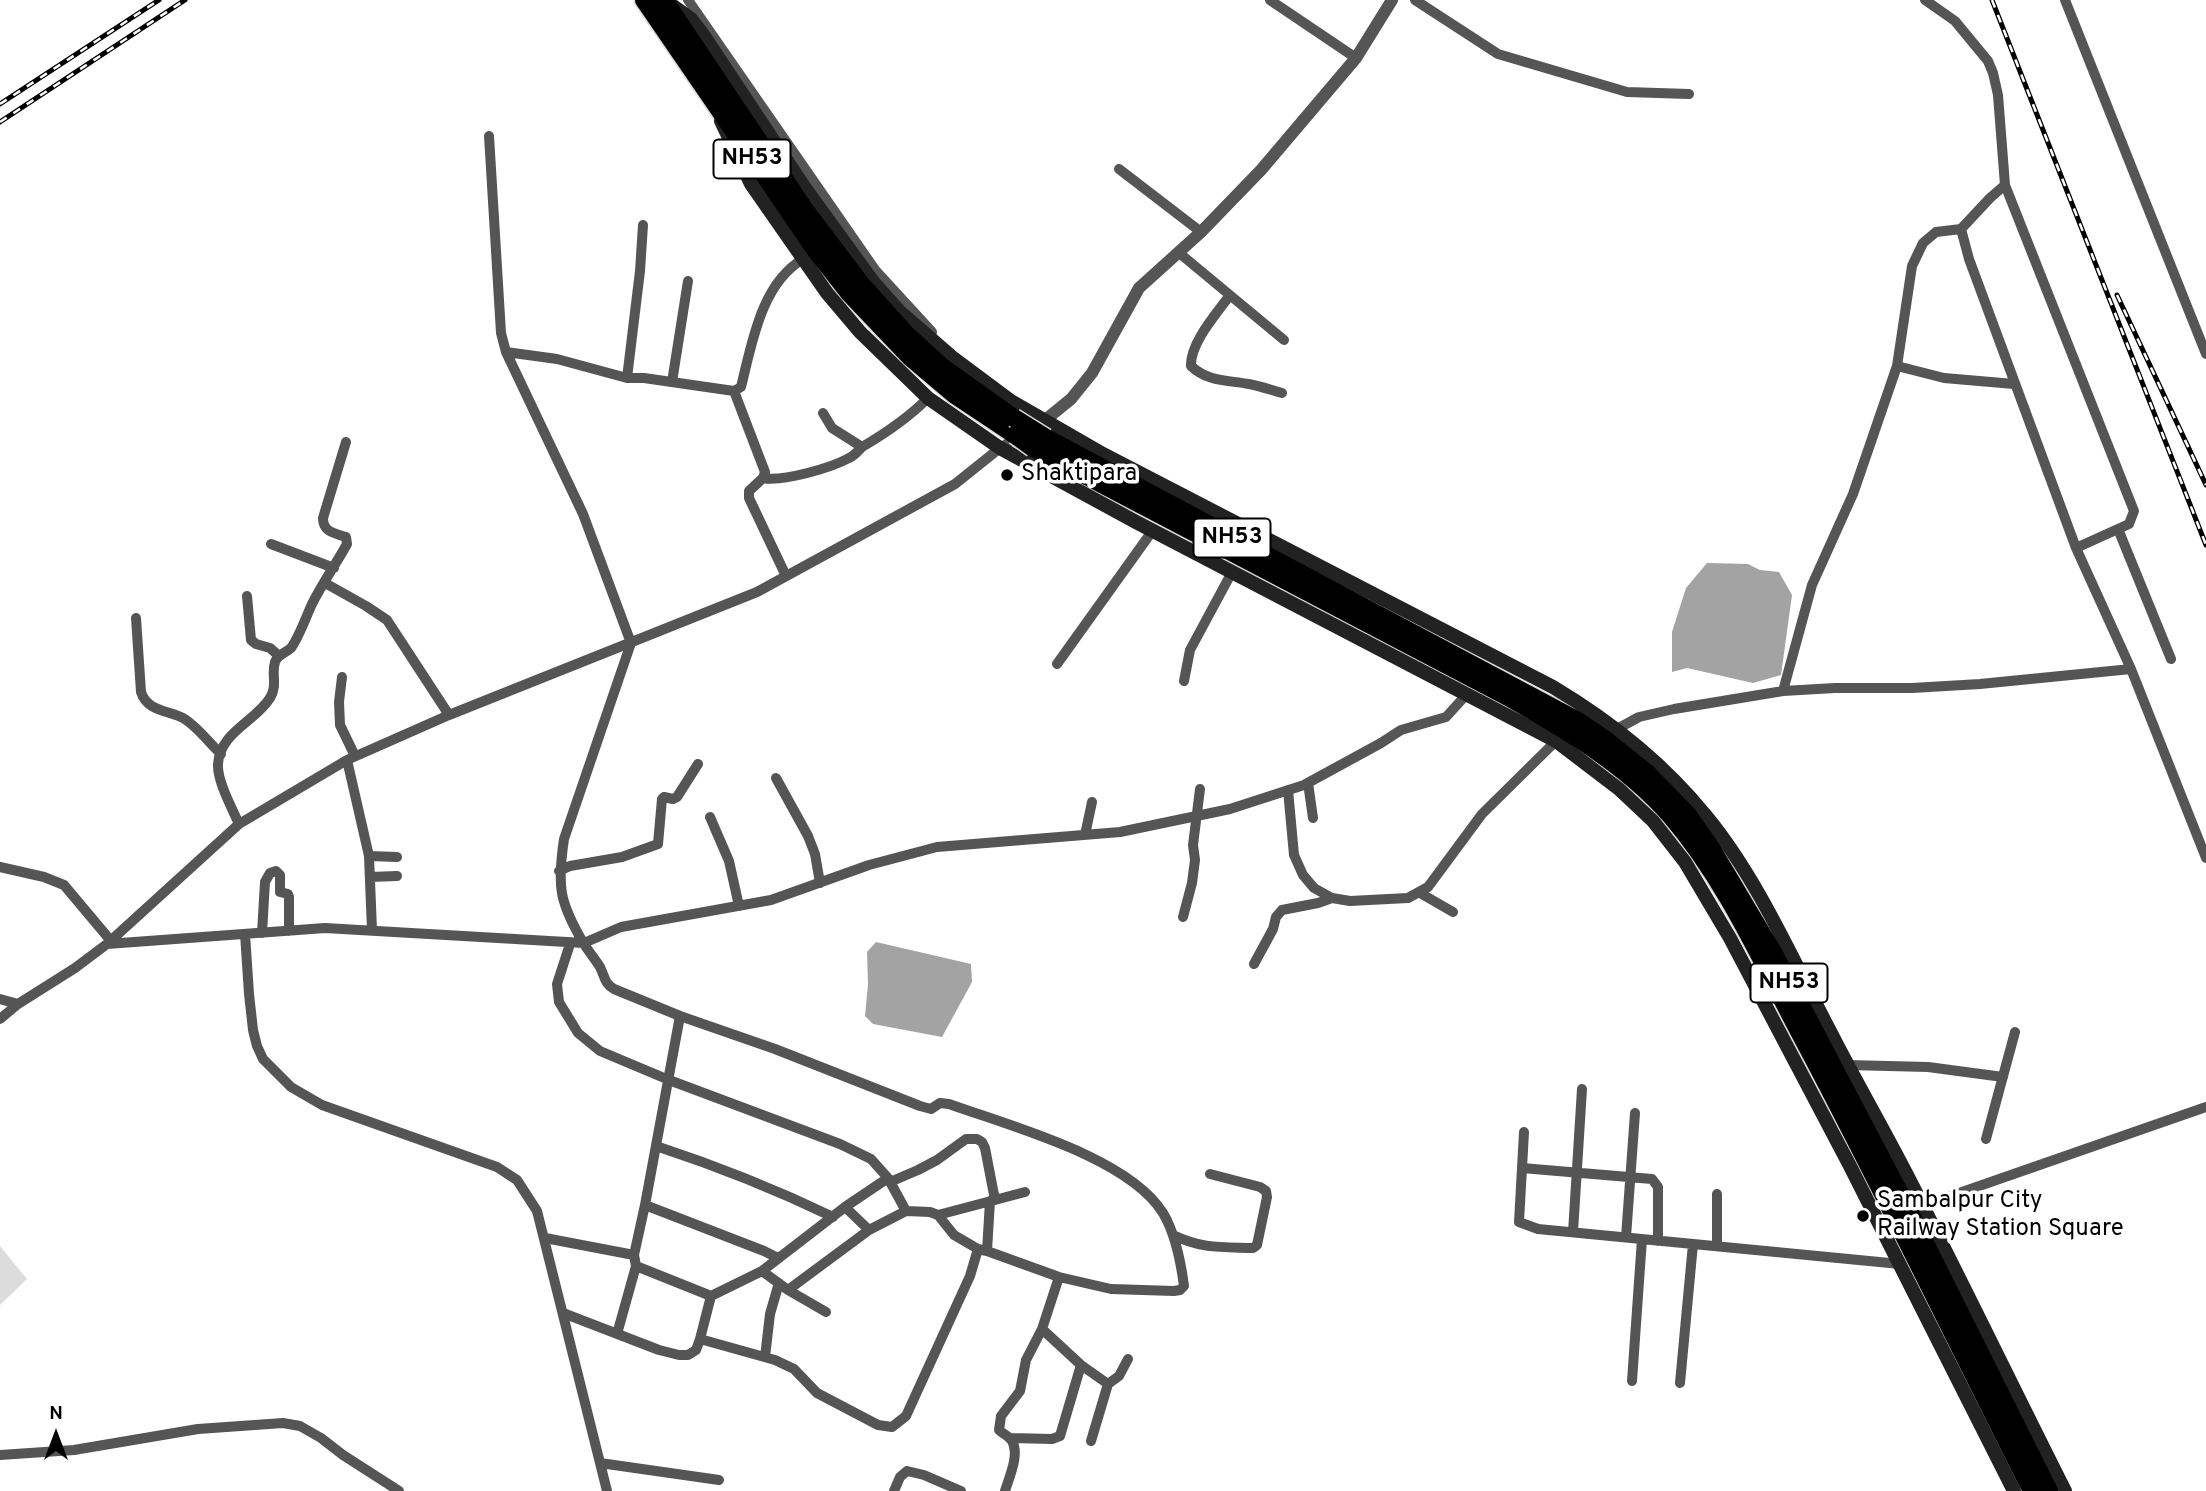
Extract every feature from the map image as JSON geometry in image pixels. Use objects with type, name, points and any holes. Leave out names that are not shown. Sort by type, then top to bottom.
[{"type":"highway","name":"NH53","points":[[644,0],[816,251],[872,307],[941,366],[1066,450],[1374,620],[1578,721],[1647,773],[1688,815],[1713,850],[1773,952],[2032,1491]]},
{"type":"highway","name":"NH53","points":[[664,0],[872,307]]},
{"type":"highway","name":"NH53","points":[[1901,1215],[2049,1491]]},
{"type":"main road","points":[[664,0],[691,19],[702,33],[805,188],[874,283],[899,311],[941,348],[1011,401],[1103,454],[1553,687],[1590,709],[1617,729],[1677,783],[1707,816],[1733,853],[1775,925],[1848,1065],[1901,1215],[1900,1264],[2014,1491]]},
{"type":"main road","points":[[711,97],[733,150],[751,184],[803,259],[860,332],[928,398],[1000,448],[1556,741],[1619,789],[1653,821],[1685,862],[1754,983],[1901,1215],[2065,1491]]},
{"type":"street","points":[[688,0],[876,271],[936,337],[941,348]]},
{"type":"street","points":[[1270,0],[1356,58]]},
{"type":"street","points":[[0,1019],[18,1003],[75,968],[109,942],[239,824],[351,758],[449,715],[757,592],[955,484],[1000,448],[1044,421],[1071,399],[1093,373],[1139,288],[1201,232],[1261,170],[1356,58],[1392,0]]},
{"type":"street","points":[[1415,0],[1498,54],[1627,92],[1689,94]]},
{"type":"street","points":[[1925,0],[1955,22],[1988,61],[1993,73],[1998,95],[2005,185],[2134,511],[2129,524],[2076,548]]},
{"type":"street","points":[[2065,0],[2206,354]]},
{"type":"street","points":[[489,136],[501,333],[506,352],[583,514],[631,643],[564,838],[559,871],[562,903],[609,986],[680,1016],[775,1049],[920,1106],[930,1109],[942,1102],[949,1104],[1072,1148],[1110,1167],[1141,1189],[1162,1213],[1172,1235],[1184,1283],[1177,1291],[1111,1289],[1059,1277],[983,1250],[954,1235],[938,1215],[906,1211],[869,1230],[788,1290]]},
{"type":"street","points":[[1119,169],[1201,232]]},
{"type":"street","points":[[1783,691],[1812,584],[1853,494],[1897,366],[1912,266],[1917,252],[1923,243],[1937,232],[1961,229],[2005,185]]},
{"type":"street","points":[[627,378],[643,225]]},
{"type":"street","points":[[1961,229],[1969,259],[2014,384],[2076,548],[2131,669],[2206,858]]},
{"type":"street","points":[[1178,252],[1284,340]]},
{"type":"street","points":[[506,352],[557,359],[627,378],[734,391],[741,387],[770,293],[789,267],[803,259]]},
{"type":"street","points":[[672,382],[688,281]]},
{"type":"street","points":[[1230,295],[1205,329],[1192,355],[1191,366],[1202,375],[1216,380],[1248,384],[1282,393]]},
{"type":"street","points":[[1897,366],[1944,378],[2014,384]]},
{"type":"street","points":[[734,391],[765,472],[763,478],[749,491],[749,498],[786,576]]},
{"type":"street","points":[[763,478],[777,480],[850,458],[913,413],[928,398]]},
{"type":"street","points":[[823,413],[832,428],[862,447]]},
{"type":"street","points":[[239,824],[225,793],[218,764],[228,738],[260,712],[272,696],[275,662],[290,648],[347,544],[347,539],[323,526],[323,518],[346,442]]},
{"type":"street","points":[[2118,529],[2171,659]]},
{"type":"street","points":[[1056,664],[1153,530]]},
{"type":"street","points":[[271,544],[334,568]]},
{"type":"street","points":[[1184,681],[1190,650],[1232,572]]},
{"type":"street","points":[[325,583],[387,620],[449,715]]},
{"type":"street","points":[[247,596],[251,640],[256,645],[270,648],[279,656]]},
{"type":"street","points":[[136,618],[143,699],[147,704],[189,722],[221,754]]},
{"type":"street","points":[[1617,729],[1639,717],[1783,691],[1980,684],[2131,669]]},
{"type":"street","points":[[342,677],[340,725],[351,758],[369,856],[372,930]]},
{"type":"street","points":[[109,942],[326,928],[584,943],[621,927],[771,900],[870,865],[937,847],[1120,832],[1230,809],[1308,783],[1401,730],[1446,717],[1467,694]]},
{"type":"street","points":[[1288,790],[1294,855],[1303,875],[1314,888],[1332,898],[1350,901],[1408,898],[1428,887],[1482,814],[1556,741]]},
{"type":"street","points":[[559,871],[570,866],[622,857],[658,844],[662,799],[677,797],[698,764]]},
{"type":"street","points":[[776,778],[808,835],[815,853],[820,883]]},
{"type":"street","points":[[1308,783],[1313,818]]},
{"type":"street","points":[[1183,917],[1192,883],[1195,860],[1193,845],[1200,789]]},
{"type":"street","points":[[1085,835],[1092,802]]},
{"type":"street","points":[[710,817],[729,861],[739,906]]},
{"type":"street","points":[[369,856],[397,857]]},
{"type":"street","points":[[0,867],[44,877],[64,885],[109,942]]},
{"type":"street","points":[[262,933],[265,882],[272,872],[279,873],[281,893],[289,896],[289,931]]},
{"type":"street","points":[[370,877],[397,876]]},
{"type":"street","points":[[1420,893],[1453,912]]},
{"type":"street","points":[[1254,964],[1273,929],[1276,917],[1282,910],[1332,898]]},
{"type":"street","points":[[245,934],[253,1030],[257,1046],[272,1069],[297,1092],[322,1105],[497,1167],[517,1180],[537,1211],[545,1238],[607,1491]]},
{"type":"street","points":[[570,944],[557,984],[559,1002],[578,1032],[600,1051],[668,1080],[840,1144],[871,1159],[889,1180],[906,1211]]},
{"type":"street","points":[[0,999],[18,1003]]},
{"type":"street","points":[[617,1334],[635,1260],[680,1016]]},
{"type":"street","points":[[1986,1139],[2015,1032]]},
{"type":"street","points":[[1848,1065],[1928,1068],[2003,1077]]},
{"type":"street","points":[[1573,1232],[1582,1088]]},
{"type":"street","points":[[1901,1215],[2206,1107]]},
{"type":"street","points":[[1626,1237],[1635,1113]]},
{"type":"street","points":[[1524,1132],[1519,1222],[1538,1229],[1900,1264]]},
{"type":"street","points":[[563,1313],[659,1350],[679,1356],[688,1355],[696,1350],[711,1296],[762,1271],[845,1207],[889,1180],[937,1160],[962,1141],[971,1138],[982,1142],[992,1201],[983,1250],[906,1416],[898,1424],[892,1427],[878,1425],[817,1393],[794,1369],[765,1357],[700,1339]]},
{"type":"street","points":[[656,1146],[716,1166],[833,1217]]},
{"type":"street","points":[[1522,1168],[1652,1179],[1658,1188],[1658,1241]]},
{"type":"street","points":[[1172,1235],[1189,1243],[1208,1247],[1253,1248],[1257,1245],[1267,1197],[1265,1189],[1210,1174]]},
{"type":"street","points":[[938,1215],[1024,1192]]},
{"type":"street","points":[[1717,1194],[1717,1247]]},
{"type":"street","points":[[645,1205],[778,1258]]},
{"type":"street","points":[[845,1207],[869,1230]]},
{"type":"street","points":[[545,1238],[635,1260],[711,1296]]},
{"type":"street","points":[[1632,1381],[1642,1239]]},
{"type":"street","points":[[1680,1383],[1692,1244]]},
{"type":"street","points":[[762,1271],[826,1312]]},
{"type":"street","points":[[1059,1277],[1042,1329],[1026,1360],[1020,1391],[999,1419],[999,1430],[1011,1438],[1052,1439],[1060,1436],[1081,1365]]},
{"type":"street","points":[[765,1357],[770,1314],[779,1283]]},
{"type":"street","points":[[1042,1329],[1081,1365],[1108,1384]]},
{"type":"street","points":[[1091,1441],[1108,1384],[1119,1376],[1128,1359]]},
{"type":"street","points":[[0,1455],[74,1450],[198,1429],[283,1423],[300,1426],[321,1438],[399,1491]]},
{"type":"street","points":[[1004,1491],[1015,1451],[1011,1438]]},
{"type":"street","points":[[600,1463],[719,1480]]},
{"type":"street","points":[[894,1491],[900,1477],[907,1471],[924,1475],[961,1491]]},
{"type":"shaded area","points":[[1707,563],[1748,564],[1760,570],[1779,572],[1792,595],[1781,675],[1753,683],[1687,668],[1672,672],[1672,632],[1686,588]]},
{"type":"shaded area","points":[[876,942],[971,964],[972,982],[942,1037],[873,1024],[865,1016],[867,952]]},
{"type":"shaded area","points":[[0,1246],[27,1279],[0,1305]]},
{"type":"railway","points":[[0,104],[159,0]]},
{"type":"railway","points":[[0,122],[185,0]]},
{"type":"railway","points":[[1992,0],[2206,545]]},
{"type":"railway","points":[[2117,295],[2206,485]]},
{"type":"place","name":"Shaktipara","points":[[1007,475]]},
{"type":"place","name":"Sambalpur City Railway Station Square","points":[[1863,1216]]}]
